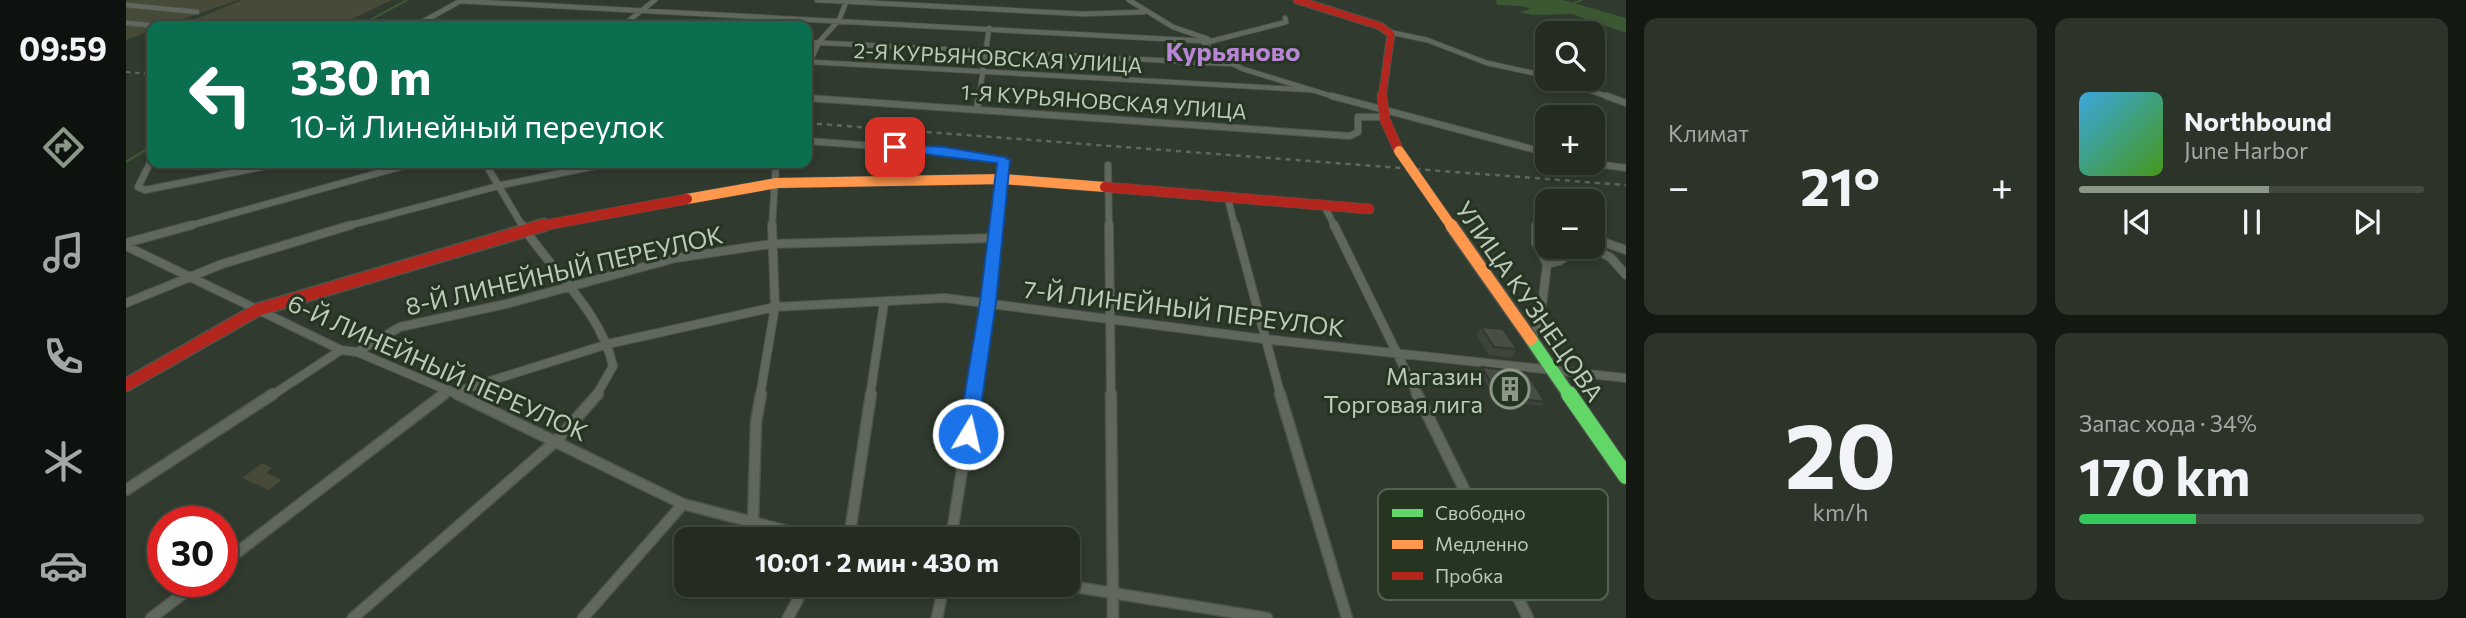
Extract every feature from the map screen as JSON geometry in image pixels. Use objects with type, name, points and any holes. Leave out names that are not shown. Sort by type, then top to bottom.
[{"type":"street","points":[[629,21],[655,0]]},
{"type":"street","points":[[817,0],[1083,14],[1144,12]]},
{"type":"street","points":[[1129,0],[1144,12],[1173,27],[1208,39],[1204,42]]},
{"type":"street","points":[[1297,0],[1389,32],[1427,40],[1488,63],[1535,73]]},
{"type":"street","points":[[424,21],[461,1],[989,28],[1204,42],[1286,22],[1285,18]]},
{"type":"street","points":[[812,58],[819,42],[839,20],[847,1]]},
{"type":"street","points":[[126,5],[197,12]]},
{"type":"street","points":[[126,23],[147,25]]},
{"type":"street","points":[[977,109],[989,28]]},
{"type":"street","points":[[1382,114],[1380,99],[1390,46],[1389,32]]},
{"type":"street","points":[[812,41],[1235,64]]},
{"type":"street","points":[[1204,42],[1212,54],[1235,64],[1382,114],[1535,150]]},
{"type":"street","name":"2-Я КУРЬЯНОВСКАЯ УЛИЦА","points":[[812,65],[1310,90]]},
{"type":"street","points":[[1590,91],[1626,103]]},
{"type":"street","name":"1-Я КУРЬЯНОВСКАЯ УЛИЦА","points":[[812,98],[1350,136],[1357,132],[1358,117],[1382,114]]},
{"type":"street","name":"УЛИЦА КУЗНЕЦОВА","points":[[1382,114],[1399,150],[1626,476]]},
{"type":"street","points":[[812,141],[944,151],[1004,160],[988,302],[953,527]]},
{"type":"street","points":[[1108,164],[1114,618]]},
{"type":"street","points":[[1605,165],[1626,167]]},
{"type":"street","points":[[148,168],[138,187],[145,190],[257,168]]},
{"type":"street","points":[[129,243],[396,168]]},
{"type":"street","points":[[353,618],[557,440],[601,390],[613,366],[608,344],[571,286],[525,229],[488,168]]},
{"type":"street","points":[[126,303],[187,274],[497,184],[584,168]]},
{"type":"street","points":[[753,522],[757,422],[775,307],[771,244],[776,168]]},
{"type":"street","points":[[126,385],[257,310],[525,229],[777,183],[1003,179],[1369,209]]},
{"type":"street","points":[[1227,199],[1264,339],[1347,618]]},
{"type":"street","points":[[1325,206],[1465,489]]},
{"type":"street","name":"8-Й ЛИНЕЙНЫЙ ПЕРЕУЛОК","points":[[357,352],[400,327],[506,304],[676,258],[771,244],[996,238]]},
{"type":"street","name":"6-Й ЛИНЕЙНЫЙ ПЕРЕУЛОК","points":[[129,243],[257,310],[341,350],[357,352],[452,391],[557,440],[683,504],[772,527]]},
{"type":"street","points":[[1605,243],[1626,250]]},
{"type":"street","points":[[1605,255],[1626,275]]},
{"type":"street","points":[[1542,259],[1547,264]]},
{"type":"street","points":[[1547,264],[1562,259]]},
{"type":"street","points":[[1531,339],[1540,322],[1547,264]]},
{"type":"street","name":"7-Й ЛИНЕЙНЫЙ ПЕРЕУЛОК","points":[[238,552],[452,391],[608,344],[775,307],[944,298],[1264,339],[1626,378]]},
{"type":"street","points":[[851,527],[884,303]]},
{"type":"street","points":[[126,490],[341,350]]},
{"type":"street","points":[[583,618],[683,504]]},
{"type":"street","points":[[1080,588],[1268,618]]},
{"type":"street","points":[[151,618],[179,597]]},
{"type":"street","points":[[788,618],[799,597]]},
{"type":"street","points":[[937,618],[941,597]]},
{"type":"street","points":[[1519,600],[1528,618]]},
{"type":"shaded area","points":[[126,0],[238,0],[178,21],[147,21],[147,32],[126,40]]},
{"type":"shaded area","points":[[242,0],[392,0],[348,21],[190,21]]},
{"type":"shaded area","points":[[1496,0],[1563,0],[1626,18],[1626,33],[1605,26],[1605,21],[1592,21],[1572,14],[1533,15],[1519,12],[1531,9],[1521,6],[1497,5]]},
{"type":"shaded area","points":[[262,463],[272,468],[266,473],[282,480],[269,490],[242,478]]},
{"type":"building","points":[[1481,327],[1503,329],[1517,349],[1494,347]]},
{"type":"building","name":"Магазин Торговая лига","points":[[1482,367],[1527,373],[1545,402],[1498,396]]},
{"type":"waterway","points":[[368,21],[407,0]]},
{"type":"waterway","points":[[1567,5],[1582,0]]},
{"type":"waterway","points":[[126,162],[147,149]]},
{"type":"railway","points":[[126,72],[147,74]]},
{"type":"railway","points":[[812,123],[1626,185]]},
{"type":"traffic: fast","points":[[1531,339],[1626,476]]},
{"type":"traffic: slow","points":[[1399,151],[1531,339]]},
{"type":"traffic: slow","points":[[687,199],[777,183],[1003,179],[1105,187]]},
{"type":"traffic: jam","points":[[1297,0],[1380,26],[1391,34],[1383,80],[1382,107],[1399,151]]},
{"type":"traffic: jam","points":[[1105,187],[1369,209]]},
{"type":"traffic: jam","points":[[126,385],[257,310],[532,227],[687,199]]},
{"type":"place","name":"Магазин Торговая лига","points":[[1510,389]]},
{"type":"district","name":"Курьяново","points":[[1233,50]]},
{"type":"route","points":[[895,147],[1004,160],[988,302],[968,434]]}]
